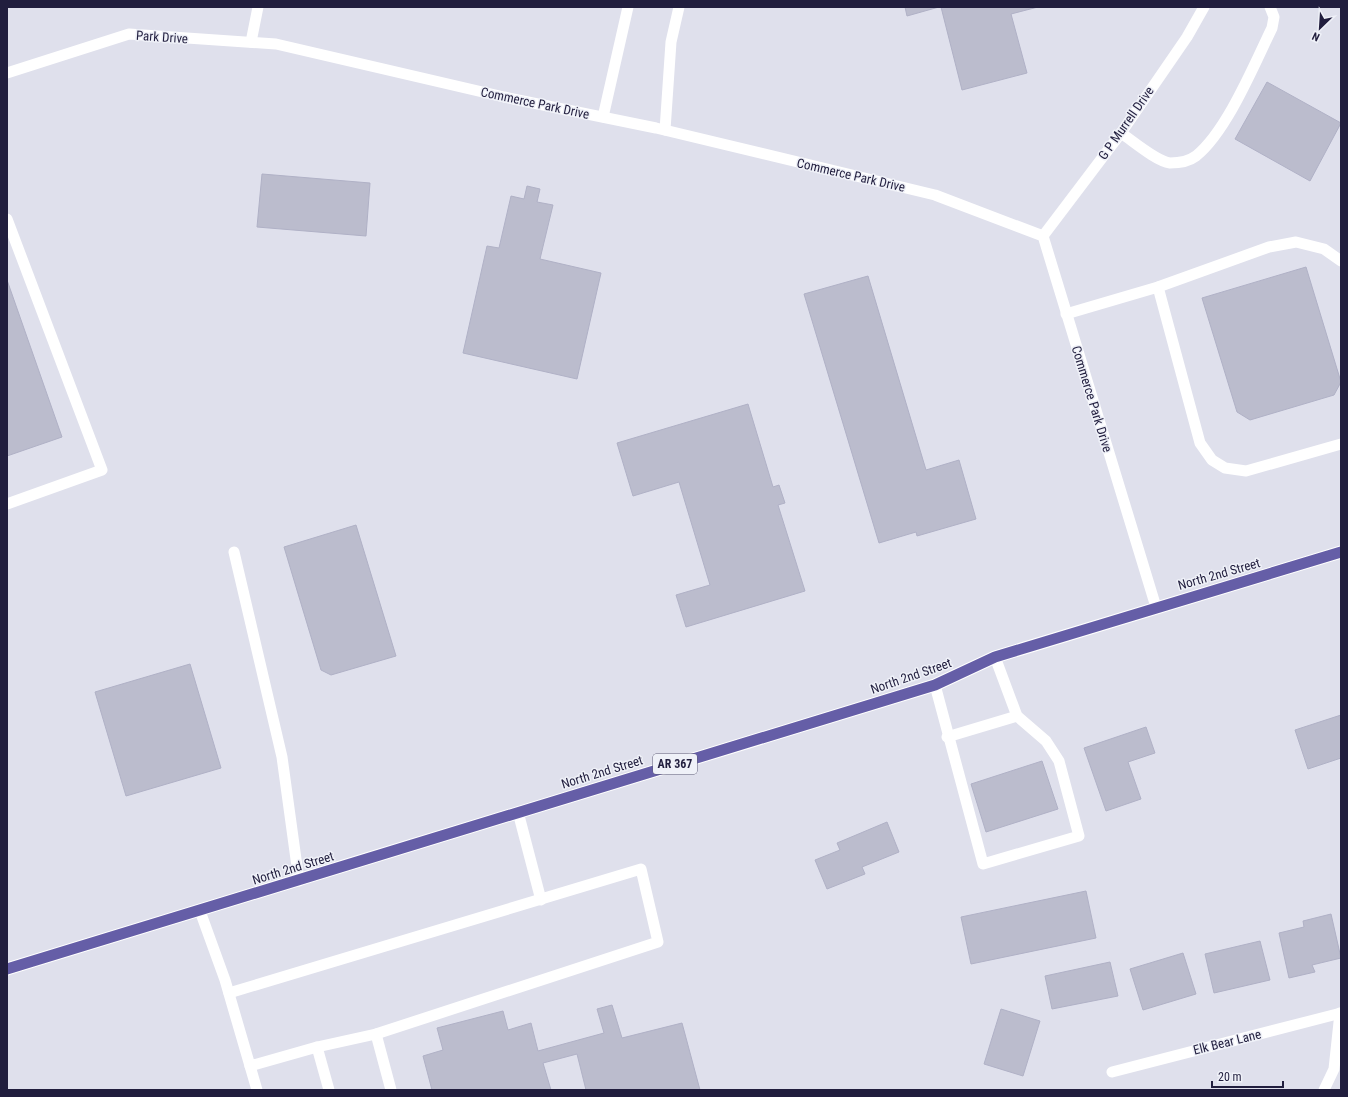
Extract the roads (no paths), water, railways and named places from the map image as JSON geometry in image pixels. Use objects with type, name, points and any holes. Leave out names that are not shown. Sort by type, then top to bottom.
[{"type":"main road","name":"North 2nd Street","points":[[7,969],[299,881],[518,812],[935,685],[995,657],[1341,552]]},
{"type":"street","points":[[251,42],[258,7]]},
{"type":"street","points":[[603,117],[628,7]]},
{"type":"street","points":[[665,130],[671,42],[679,7]]},
{"type":"street","name":"G P Murrell Drive","points":[[1043,236],[1121,133],[1186,37],[1204,7]]},
{"type":"street","points":[[1121,133],[1168,163],[1183,163],[1195,156],[1209,143],[1224,121],[1272,28],[1274,17],[1270,7]]},
{"type":"street","name":"Park Drive","points":[[7,73],[129,34],[276,44]]},
{"type":"street","name":"Commerce Park Drive","points":[[276,44],[504,97],[665,130],[935,195],[1043,236],[1156,607]]},
{"type":"street","points":[[7,219],[102,470],[7,504]]},
{"type":"street","points":[[1066,314],[1158,287],[1269,247],[1296,242],[1324,249],[1341,261]]},
{"type":"street","points":[[1158,287],[1200,443],[1212,460],[1225,468],[1246,471],[1341,444]]},
{"type":"street","points":[[234,552],[282,757],[299,881]]},
{"type":"street","points":[[935,685],[983,864],[1079,836],[1059,761],[1046,741],[1016,716],[995,657]]},
{"type":"street","points":[[948,737],[1016,716]]},
{"type":"street","points":[[518,812],[541,900]]},
{"type":"street","points":[[229,993],[641,869],[658,942],[376,1034],[317,1047],[250,1066]]},
{"type":"street","points":[[200,911],[225,980],[256,1090]]},
{"type":"street","points":[[1324,1090],[1334,1069],[1340,1013]]},
{"type":"street","name":"Elk Bear Lane","points":[[1112,1072],[1340,1013]]},
{"type":"street","points":[[376,1034],[390,1090]]},
{"type":"street","points":[[317,1047],[329,1090]]}]
